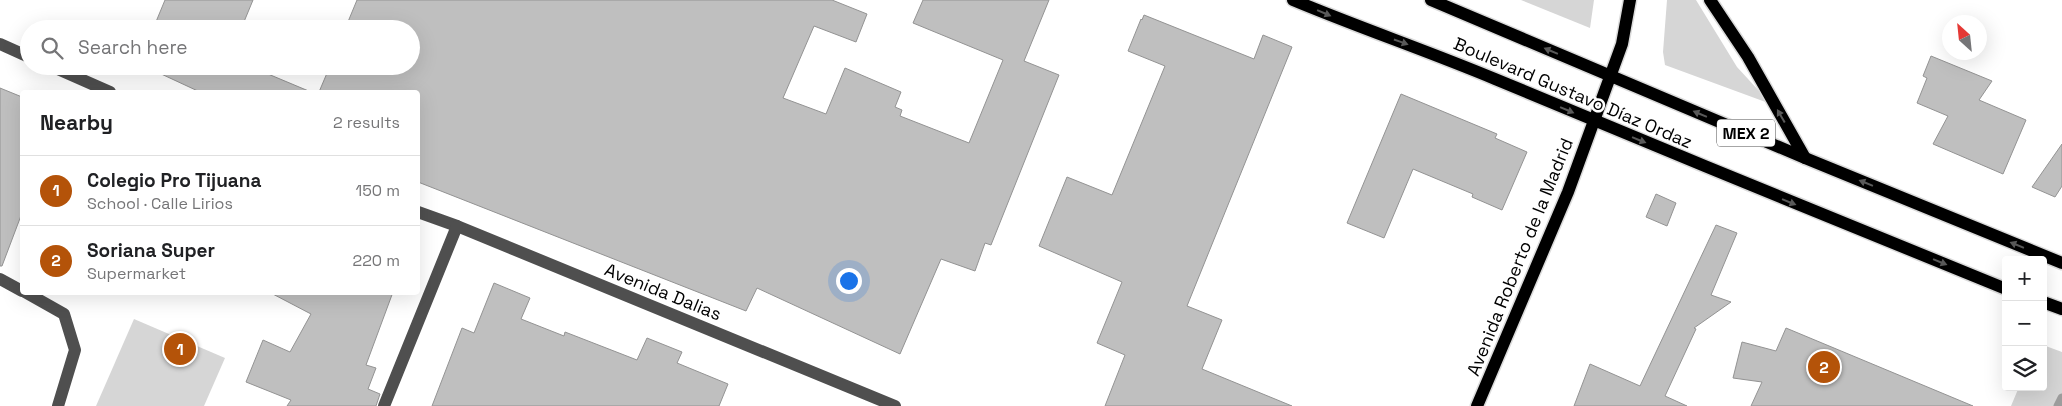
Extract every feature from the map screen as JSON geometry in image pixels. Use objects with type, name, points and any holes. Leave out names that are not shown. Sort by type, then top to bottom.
[{"type":"main road","name":"Boulevard Gustavo Díaz Ordaz","points":[[1293,0],[1355,26],[1493,78],[2002,287]]},
{"type":"main road","name":"Boulevard Gustavo Díaz Ordaz","points":[[1432,0],[1805,158],[2062,263]]},
{"type":"main road","name":"Avenida Roberto de la Madrid","points":[[1478,406],[1568,192],[1622,44],[1630,0]]},
{"type":"main road","points":[[1710,0],[1748,57],[1805,158]]},
{"type":"street","points":[[0,44],[20,52]]},
{"type":"street","points":[[71,75],[105,90]]},
{"type":"street","name":"Avenida Dalias","points":[[420,213],[457,226],[895,406]]},
{"type":"street","points":[[384,406],[457,226]]},
{"type":"street","points":[[0,279],[20,290]]},
{"type":"street","points":[[29,295],[64,314],[76,350],[58,406]]},
{"type":"shaded area","points":[[1521,0],[1594,0],[1590,28]]},
{"type":"shaded area","points":[[1667,0],[1696,0],[1737,67],[1771,104],[1665,65],[1663,52]]},
{"type":"shaded area","points":[[134,319],[225,358],[204,406],[96,406]]},
{"type":"shaded area","points":[[2047,346],[2062,352],[2062,406],[2011,406],[2017,391],[2047,391]]},
{"type":"building","points":[[165,0],[253,0],[245,20],[157,20]]},
{"type":"building","points":[[357,0],[832,0],[867,14],[856,42],[814,26],[783,98],[826,114],[845,68],[901,92],[895,107],[902,110],[900,116],[969,143],[1003,60],[913,23],[923,0],[1049,0],[1024,61],[1059,75],[991,245],[985,243],[975,271],[941,259],[900,354],[757,288],[746,311],[420,183],[420,90],[320,90],[326,75],[420,75],[420,20],[349,20]]},
{"type":"building","points":[[1144,15],[1254,59],[1263,35],[1292,47],[1187,306],[1222,320],[1202,369],[1292,406],[1105,406],[1125,355],[1097,343],[1122,282],[1039,246],[1067,177],[1112,195],[1165,66],[1128,51]]},
{"type":"building","points":[[1931,56],[1992,81],[1979,100],[2026,120],[2003,174],[1933,144],[1948,116],[1917,103],[1927,78],[1923,76]]},
{"type":"building","points":[[163,75],[270,75],[306,90],[196,90]]},
{"type":"building","points":[[0,88],[20,96],[20,218],[2,266],[0,266]]},
{"type":"building","points":[[1401,94],[1497,134],[1495,138],[1527,152],[1502,210],[1472,197],[1473,194],[1413,169],[1384,238],[1347,223]]},
{"type":"building","points":[[2062,144],[2062,186],[2055,197],[2032,187]]},
{"type":"building","points":[[1656,194],[1676,203],[1667,226],[1646,217]]},
{"type":"building","points":[[1716,225],[1737,233],[1711,295],[1731,302],[1694,328],[1696,329],[1665,396],[1687,406],[1574,406],[1590,364],[1640,386]]},
{"type":"building","points":[[494,283],[530,298],[521,319],[564,336],[565,332],[637,360],[647,338],[682,352],[677,363],[728,384],[719,406],[432,406],[462,328],[474,333]]},
{"type":"building","points":[[275,295],[392,295],[366,365],[376,368],[368,389],[380,394],[376,406],[287,406],[291,400],[246,382],[263,340],[290,352],[311,314]]},
{"type":"building","points":[[1786,328],[1973,406],[1751,406],[1762,382],[1733,378],[1742,342],[1776,351]]},
{"type":"waterway","points":[[2058,406],[2062,398]]},
{"type":"place","name":"Colegio Pro Tijuana","points":[[180,349]]},
{"type":"place","name":"Soriana Super","points":[[1824,367]]}]
